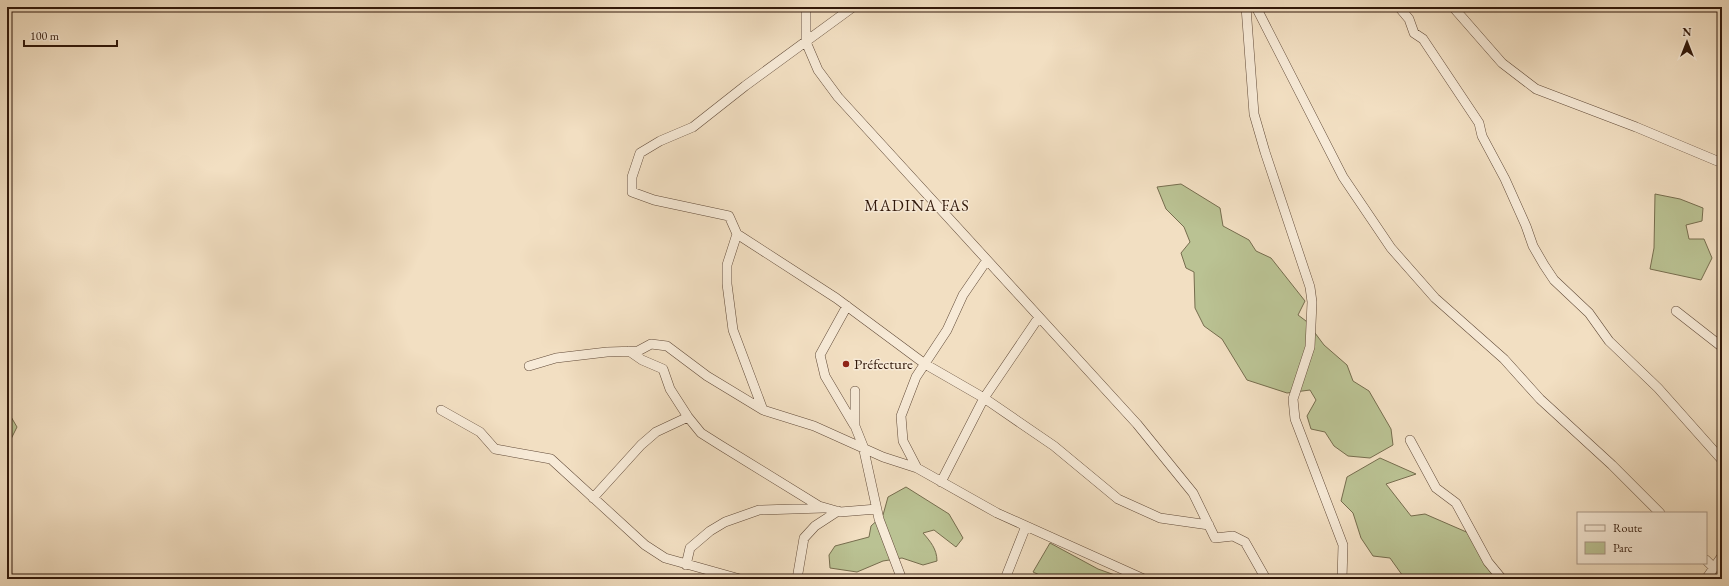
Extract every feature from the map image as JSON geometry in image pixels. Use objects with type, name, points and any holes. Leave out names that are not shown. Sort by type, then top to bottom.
[{"type":"street","points":[[806,7],[806,42],[818,70],[838,97],[1137,424],[1193,493],[1215,538],[1233,536],[1245,542],[1266,579]]},
{"type":"street","points":[[853,7],[745,86],[693,127],[660,140],[640,153],[632,177],[632,192],[654,200],[730,216],[737,234],[847,306],[925,364],[984,398],[1054,446],[1118,499],[1160,518],[1209,525]]},
{"type":"street","points":[[1246,7],[1254,114],[1265,152],[1310,287],[1312,302],[1310,347],[1293,399],[1295,419],[1343,545],[1342,579]]},
{"type":"street","points":[[1256,7],[1343,177],[1391,248],[1435,298],[1504,359],[1540,399],[1612,465],[1659,512]]},
{"type":"street","points":[[1399,7],[1409,19],[1414,34],[1423,40],[1479,123],[1482,136],[1505,179],[1526,226],[1533,246],[1554,280],[1589,313],[1609,340],[1658,388],[1722,460]]},
{"type":"street","points":[[1453,7],[1502,64],[1536,89],[1636,127],[1722,163]]},
{"type":"street","points":[[737,234],[727,265],[727,284],[733,330],[763,410]]},
{"type":"street","points":[[917,468],[903,441],[901,416],[916,377],[947,330],[963,295],[987,260]]},
{"type":"street","points":[[847,306],[820,355],[825,376],[855,426],[863,446],[877,509],[903,579]]},
{"type":"street","points":[[1676,312],[1722,347]]},
{"type":"street","points":[[941,482],[984,398],[1039,317]]},
{"type":"street","points":[[529,366],[556,358],[638,351],[651,344],[667,346],[707,376],[763,410],[814,426],[863,446],[883,457],[917,468],[997,513],[1144,579]]},
{"type":"street","points":[[629,351],[642,360],[663,369],[670,389],[688,417],[701,432],[819,506],[838,511],[877,509]]},
{"type":"street","points":[[855,391],[855,426]]},
{"type":"street","points":[[441,410],[480,432],[495,449],[550,459],[645,544],[665,558],[740,579]]},
{"type":"street","points":[[593,498],[641,445],[656,432],[688,417]]},
{"type":"street","points":[[1410,440],[1436,488],[1456,503],[1488,562],[1502,579]]},
{"type":"street","points":[[686,565],[690,548],[710,531],[725,522],[759,510],[826,508]]},
{"type":"street","points":[[798,579],[804,538],[815,526],[838,511]]},
{"type":"street","points":[[1006,579],[1026,526]]},
{"type":"street","points":[[1706,579],[1722,556]]},
{"type":"street","points":[[1707,561],[1714,568]]},
{"type":"green space","points":[[1181,184],[1220,208],[1223,226],[1249,240],[1256,251],[1271,258],[1305,301],[1298,315],[1306,321],[1324,345],[1347,365],[1353,381],[1369,391],[1391,429],[1393,445],[1370,458],[1348,456],[1334,446],[1325,432],[1311,429],[1307,416],[1316,400],[1310,390],[1287,393],[1247,380],[1222,339],[1204,326],[1195,308],[1194,272],[1186,268],[1181,253],[1190,242],[1184,227],[1166,209],[1157,187]]},
{"type":"green space","points":[[1655,194],[1680,199],[1703,208],[1702,221],[1686,225],[1689,239],[1704,239],[1712,258],[1701,280],[1650,269],[1654,248]]},
{"type":"green space","points":[[7,410],[17,427],[7,447]]},
{"type":"green space","points":[[1380,458],[1416,474],[1386,484],[1411,516],[1425,514],[1471,534],[1498,579],[1405,579],[1390,558],[1373,556],[1361,538],[1353,513],[1341,501],[1347,477]]},
{"type":"green space","points":[[906,487],[949,514],[963,538],[956,547],[934,530],[923,533],[931,542],[937,557],[937,561],[923,565],[902,558],[883,561],[857,572],[830,568],[829,555],[835,546],[869,537],[871,526],[883,515],[888,497]]},
{"type":"green space","points":[[1050,543],[1098,569],[1126,579],[1048,579],[1033,572]]},
{"type":"place","name":"Préfecture","points":[[846,364]]},
{"type":"district","name":"MADINA FAS","points":[[917,205]]}]
